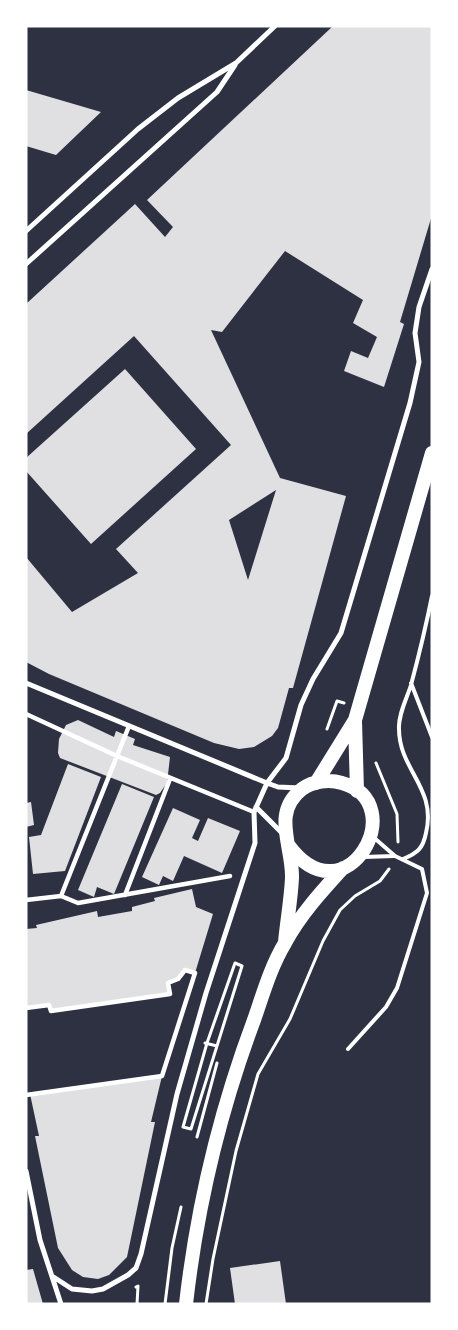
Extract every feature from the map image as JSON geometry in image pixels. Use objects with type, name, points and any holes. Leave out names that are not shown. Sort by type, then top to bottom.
[{"type":"highway","points":[[357,791],[355,720],[432,453]]},
{"type":"highway","points":[[285,943],[292,876],[285,816],[290,804],[310,785],[355,720]]},
{"type":"highway","points":[[186,1304],[191,1257],[212,1160],[236,1068],[268,982],[285,943],[317,897],[343,868],[359,858],[372,836],[372,815],[366,801],[357,791],[344,783],[330,780],[310,785]]},
{"type":"highway","points":[[287,841],[298,858],[308,865],[319,869],[343,868]]},
{"type":"street","points":[[26,231],[138,129],[178,98],[236,63],[275,26]]},
{"type":"street","points":[[26,264],[217,92],[236,63]]},
{"type":"street","points":[[52,1276],[72,1289],[92,1291],[114,1285],[136,1268],[141,1254],[177,1094],[206,994],[255,843],[255,810],[267,783],[286,758],[301,705],[313,679],[341,633],[410,403],[419,362],[415,333],[419,307],[432,269]]},
{"type":"street","points":[[26,684],[278,787],[310,785]]},
{"type":"street","points":[[26,714],[116,756],[255,810],[287,841]]},
{"type":"street","points":[[61,896],[129,726]]},
{"type":"street","points":[[125,895],[170,778]]},
{"type":"street","points":[[26,900],[61,896],[78,903],[230,876]]},
{"type":"street","points":[[26,1008],[49,1005],[51,1011],[170,994],[168,983],[181,976],[185,970],[195,973],[162,1076],[26,1095]]},
{"type":"street","points":[[26,1171],[40,1240],[61,1304]]},
{"type":"lane","points":[[403,859],[417,854],[423,846],[427,830],[428,805],[404,757],[398,727],[411,683],[432,596]]},
{"type":"lane","points":[[411,683],[432,737]]},
{"type":"lane","points":[[348,1049],[386,1007],[397,988],[417,931],[427,893],[422,869],[395,856],[372,836]]},
{"type":"lane","points":[[359,858],[395,856]]},
{"type":"path","points":[[324,735],[338,701]]},
{"type":"path","points":[[376,756],[376,764],[397,814],[398,840]]},
{"type":"path","points":[[206,1304],[213,1259],[236,1151],[258,1074],[290,1019],[323,941],[340,910],[355,896],[380,881],[389,870]]},
{"type":"path","points":[[235,963],[242,966],[217,1046],[214,1063],[191,1130],[183,1127],[207,1043],[235,963]]},
{"type":"path","points":[[207,1043],[217,1046]]},
{"type":"building","points":[[333,26],[432,26],[432,215],[400,322],[404,324],[384,387],[344,371],[351,351],[368,358],[377,337],[353,323],[363,300],[285,251],[222,332],[211,330],[280,478],[346,496],[293,688],[289,688],[278,728],[272,736],[254,747],[239,749],[214,743],[49,674],[26,662],[26,557],[72,612],[138,573],[116,549],[231,445],[134,336],[26,434],[26,304],[135,204],[165,237],[173,227],[147,200]],"holes":[[[276,490],[248,580],[229,520]]]},
{"type":"building","points":[[26,90],[101,112],[56,155],[26,146]]},
{"type":"building","points":[[125,369],[196,449],[91,544],[26,471],[26,458]]},
{"type":"building","points":[[78,720],[114,737],[116,731],[135,739],[133,745],[170,757],[167,783],[160,793],[156,795],[60,758],[58,753],[59,739],[66,725]]},
{"type":"building","points":[[68,764],[101,777],[65,871],[33,874],[29,837],[41,835]]},
{"type":"building","points":[[122,784],[154,797],[114,894],[97,887],[94,897],[78,890]]},
{"type":"building","points":[[31,802],[34,825],[26,827],[26,803]]},
{"type":"building","points":[[173,808],[200,820],[192,838],[198,841],[208,818],[240,831],[222,873],[184,856],[173,881],[163,876],[159,885],[142,877]]},
{"type":"building","points":[[192,889],[196,907],[213,914],[195,973],[185,970],[181,976],[168,983],[170,994],[51,1011],[49,1005],[26,1008],[26,929],[37,928],[36,925],[97,911],[98,917],[132,911],[132,907],[155,901],[154,898]]},
{"type":"building","points":[[162,1076],[151,1122],[155,1122],[127,1257],[109,1275],[98,1279],[83,1277],[72,1270],[58,1248],[35,1136],[39,1136],[30,1094]]},
{"type":"building","points":[[280,1261],[286,1304],[235,1304],[230,1268]]},
{"type":"building","points":[[33,1269],[43,1304],[26,1304],[26,1270]]}]
